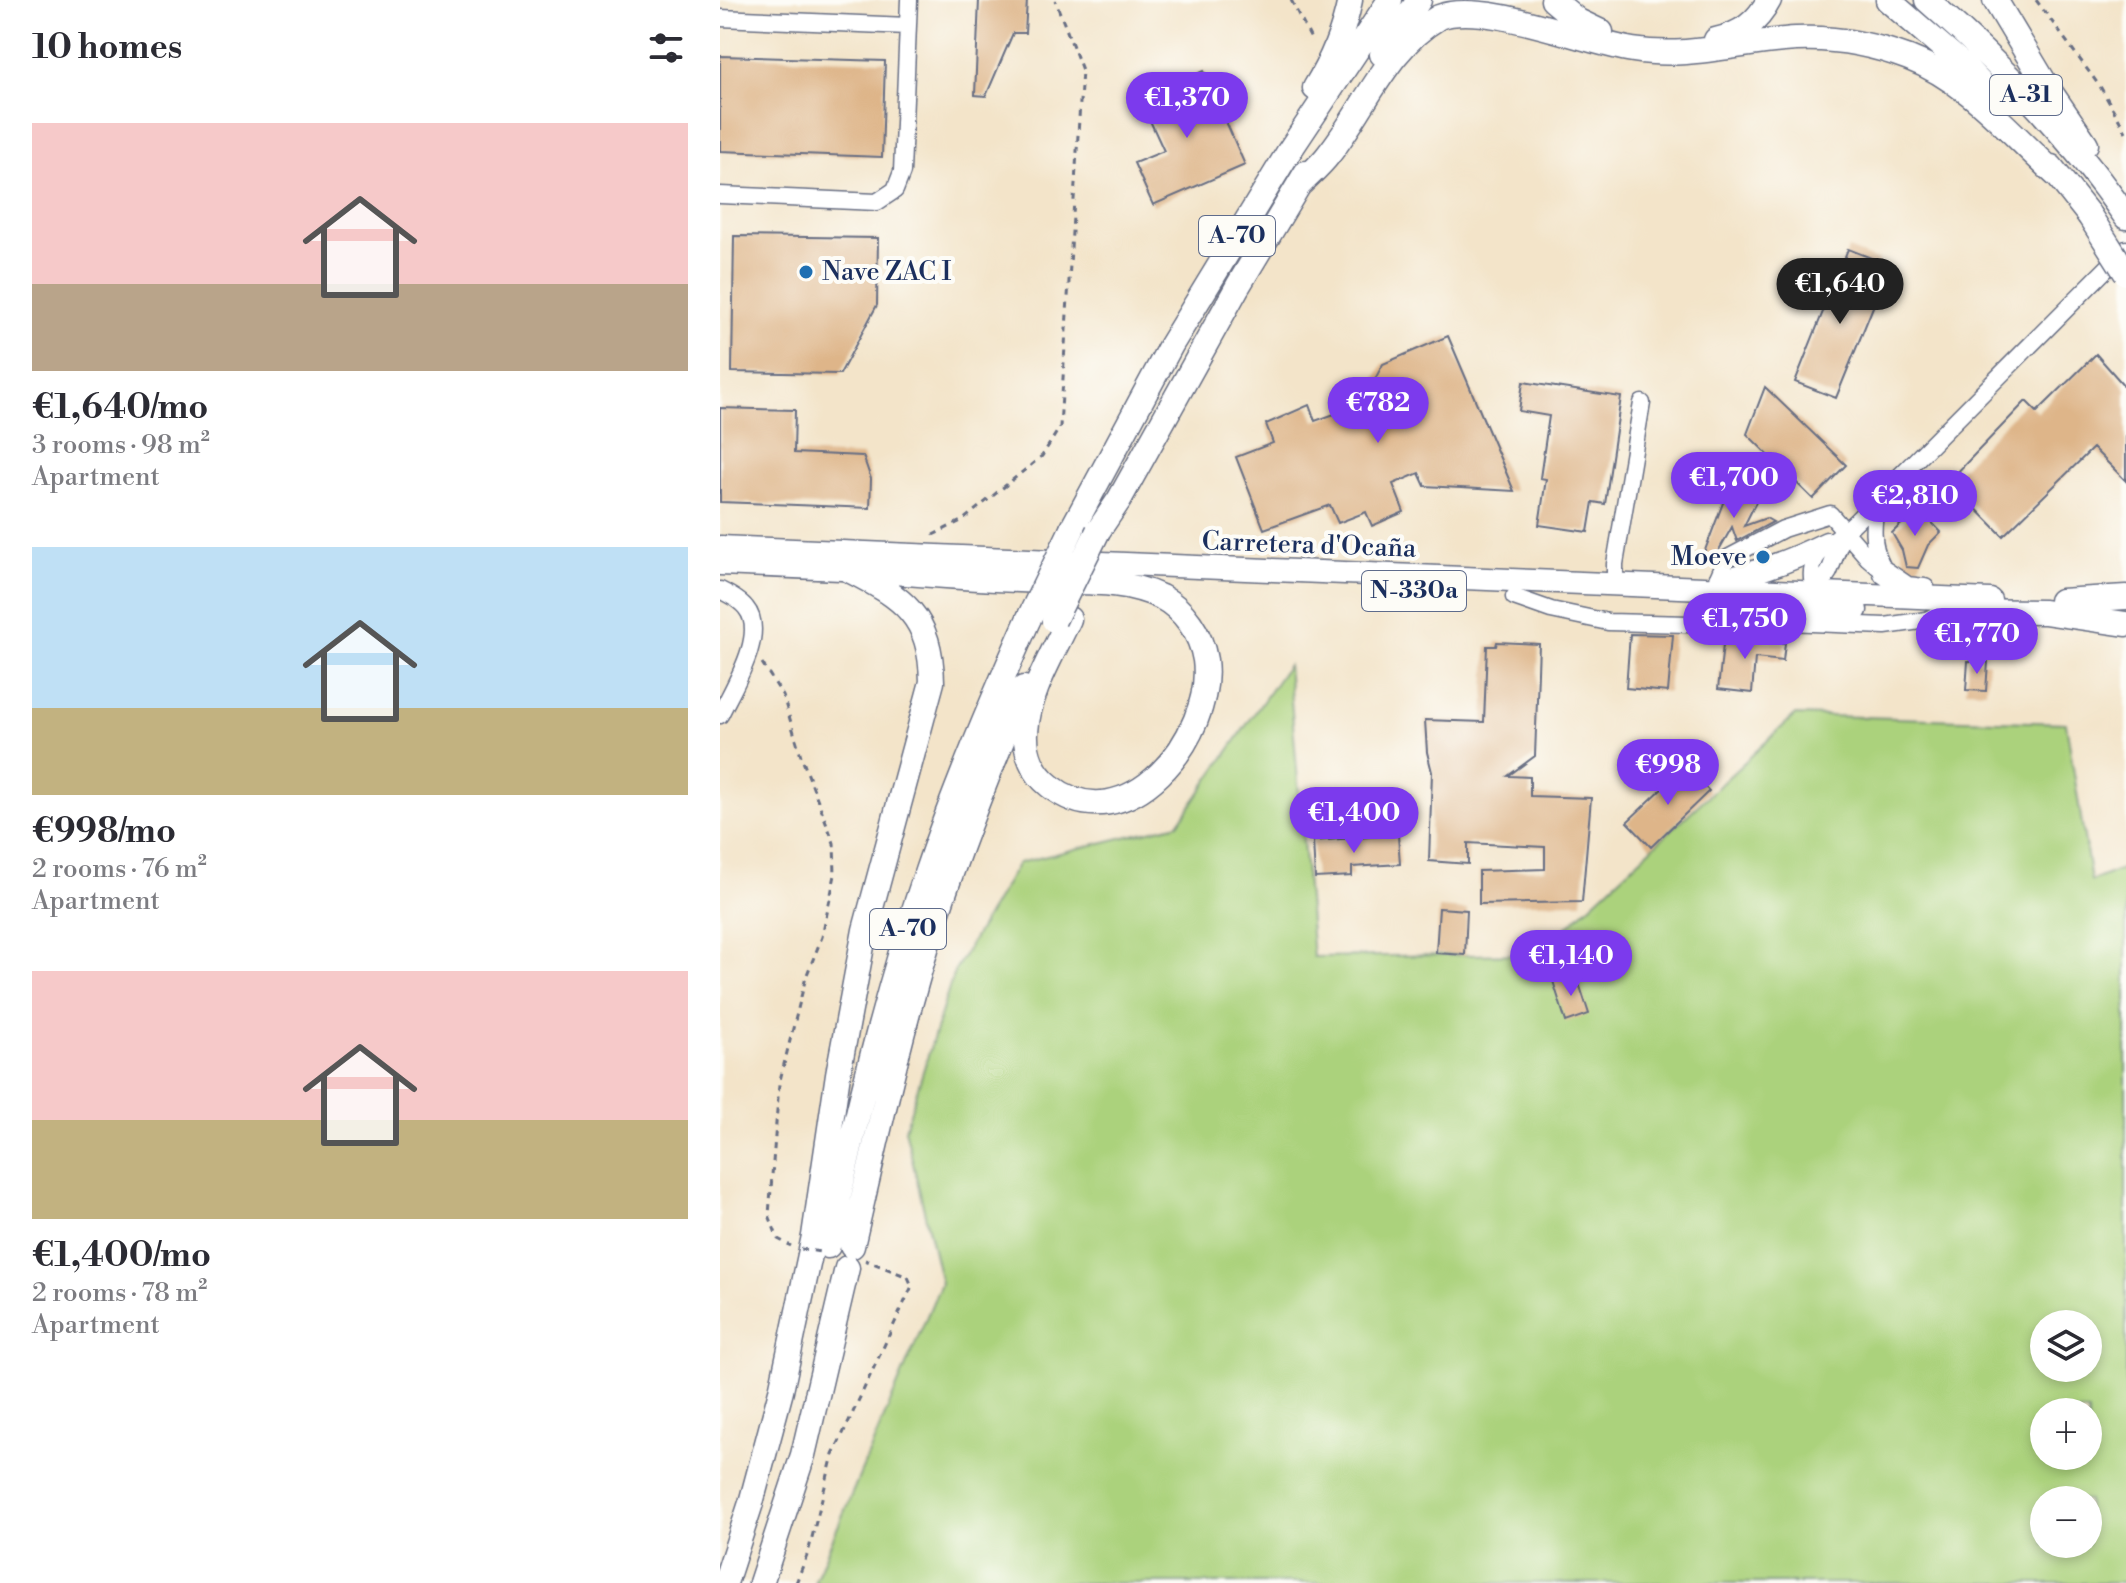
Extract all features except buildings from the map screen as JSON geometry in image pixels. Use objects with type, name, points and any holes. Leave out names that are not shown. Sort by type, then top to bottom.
[{"type":"highway","points":[[1097,480],[1128,399],[1254,182],[1320,80],[1347,17],[1350,0]]},
{"type":"highway","name":"A-70","points":[[761,1583],[803,1455],[838,1257],[861,1095],[913,911],[967,760],[1072,529],[1171,345],[1288,153],[1390,0]]},
{"type":"highway","name":"A-70","points":[[734,1583],[838,1257],[933,928],[986,780],[1119,500],[1238,286],[1322,144],[1419,0]]},
{"type":"highway","points":[[1553,0],[1578,21],[1599,32],[1648,43],[1683,45],[1726,38],[1746,29],[1760,16],[1769,0]]},
{"type":"highway","name":"A-31","points":[[1888,0],[1963,65],[2026,132],[2089,215],[2126,273]]},
{"type":"highway","name":"A-31","points":[[1927,0],[1977,43],[2027,97],[2120,208]]},
{"type":"highway","points":[[1995,0],[2049,90],[2093,154],[2120,208]]},
{"type":"highway","points":[[1300,184],[1329,154],[1396,55],[1420,31],[1441,16],[1461,10],[1481,10],[1512,17],[1637,51],[1691,53],[1794,39],[1849,41],[1877,47],[1910,58],[1969,92],[2060,178]]},
{"type":"highway","points":[[725,1583],[751,1503],[781,1391],[814,1236],[838,1074],[865,930],[932,682],[928,642],[918,619],[902,600],[849,570]]},
{"type":"highway","points":[[884,571],[1127,585],[1166,600],[1181,613],[1195,629],[1203,649],[1206,668],[1198,717],[1168,768],[1142,788],[1121,798],[1099,802],[1077,800],[1060,794],[1044,781],[1027,750],[1029,714],[1061,619]]},
{"type":"highway","points":[[1991,600],[2087,601],[2126,597]]},
{"type":"highway","points":[[1936,611],[2066,614],[2126,624]]},
{"type":"main road","points":[[1615,585],[1717,580],[1762,571],[1836,537]]},
{"type":"main road","name":"Carretera d'Ocaña","points":[[720,547],[1991,600]]},
{"type":"main road","name":"Carretera d'Ocaña","points":[[720,564],[884,571],[1148,576],[1514,597],[1936,611]]},
{"type":"main road","points":[[1885,573],[1907,588],[1970,591],[1991,600]]},
{"type":"main road","points":[[1542,598],[1596,592],[1803,601],[1815,593],[1825,601],[1936,611]]},
{"type":"street","points":[[720,195],[877,202],[895,190],[902,172],[909,0]]},
{"type":"street","points":[[720,18],[908,26]]},
{"type":"street","points":[[1815,593],[1811,576],[1820,551],[1878,498],[2126,249]]},
{"type":"street","points":[[1615,585],[1615,564],[1642,403]]},
{"type":"street","points":[[1878,498],[1872,529],[1873,542],[1885,573]]},
{"type":"street","points":[[1717,580],[1726,559],[1783,529],[1830,514],[1836,537],[1885,573]]},
{"type":"street","points":[[720,590],[746,607],[754,623],[752,646],[720,715]]},
{"type":"street","points":[[1514,597],[1551,610],[1608,622],[1689,624],[1735,620],[1885,626],[1927,620],[1936,611]]},
{"type":"path","points":[[933,535],[963,520],[1042,456],[1060,427],[1082,70],[1055,0]]},
{"type":"path","points":[[1291,0],[1312,41]]},
{"type":"path","points":[[2036,0],[2101,88],[2126,132]]},
{"type":"path","points":[[752,646],[783,696],[801,756],[834,843],[835,875],[822,937],[806,977],[779,1084],[769,1215],[778,1239],[801,1249],[908,1277],[912,1286],[833,1455],[808,1553],[796,1583]]},
{"type":"green space","points":[[1288,665],[1313,957],[1538,954],[1795,715],[2066,723],[2091,881],[2126,867],[2126,1583],[814,1583],[941,1283],[905,1129],[954,972],[1018,863],[1178,824]]},
{"type":"place","name":"Nave ZAC I","points":[[806,272]]},
{"type":"place","name":"Moeve","points":[[1763,557]]}]
